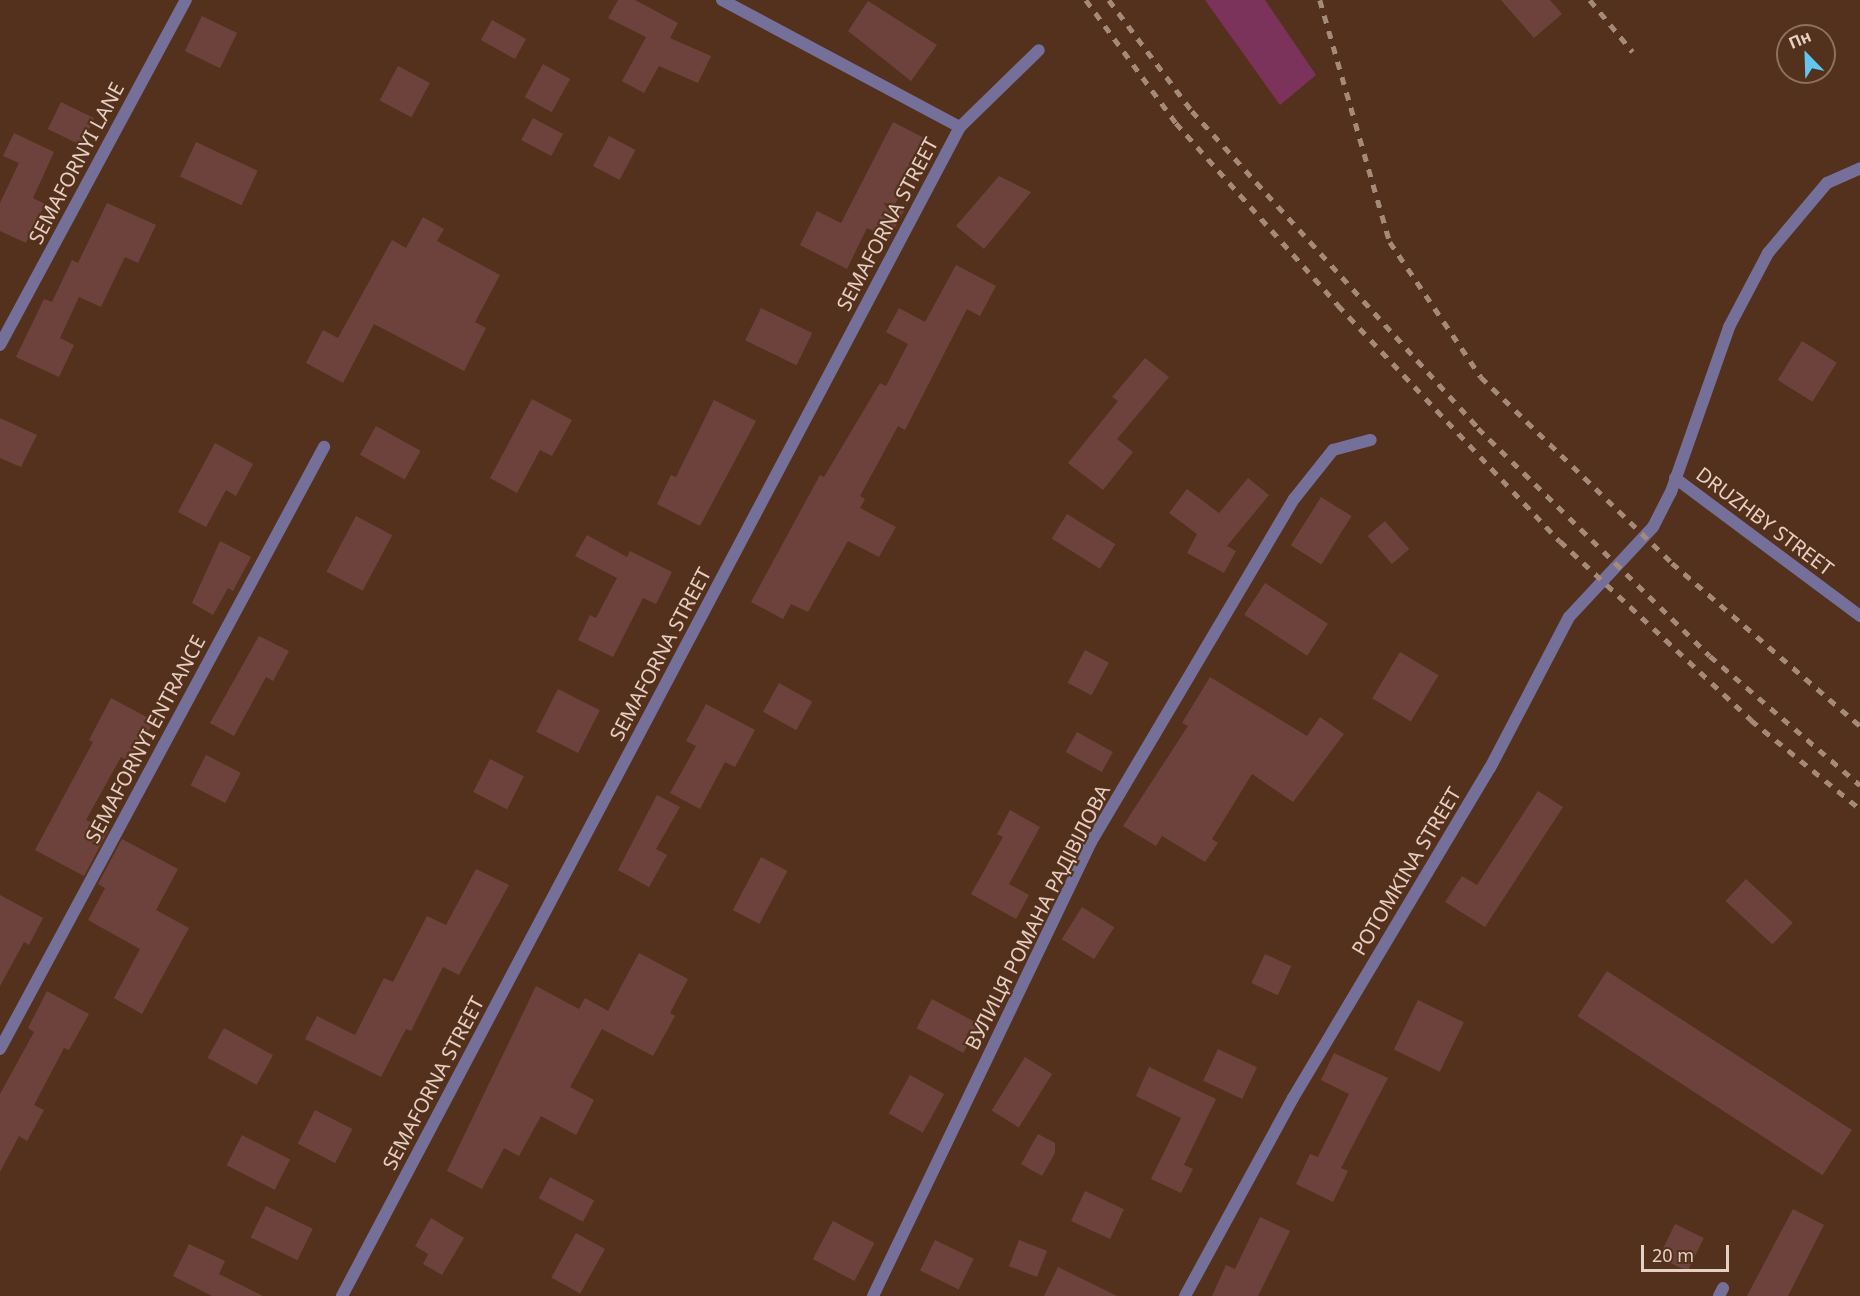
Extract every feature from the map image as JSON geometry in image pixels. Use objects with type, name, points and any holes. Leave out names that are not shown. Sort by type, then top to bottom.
[{"type":"street","name":"SEMAFORNYI LANE","points":[[0,345],[186,0]]},
{"type":"street","points":[[722,0],[960,127]]},
{"type":"street","name":"SEMAFORNA STREET","points":[[342,1296],[960,127],[1039,50]]},
{"type":"street","name":"POTOMKINA STREET","points":[[1185,1296],[1293,1098],[1490,768],[1569,617],[1653,527],[1676,478],[1729,327],[1768,254],[1827,183],[1860,168]]},
{"type":"street","name":"ВУЛИЦЯ РОМАНА РАДІВІЛОВА","points":[[873,1296],[1091,842],[1294,499],[1334,450],[1371,440]]},
{"type":"street","name":"SEMAFORNYI ENTRANCE","points":[[0,1049],[324,447]]},
{"type":"street","name":"DRUZHBY STREET","points":[[1676,478],[1860,616]]},
{"type":"shaded area","points":[[1205,0],[1265,0],[1316,75],[1280,105]]},
{"type":"building","points":[[618,0],[635,0],[678,23],[670,38],[711,56],[698,83],[659,66],[644,93],[622,81],[646,37],[608,18]]},
{"type":"building","points":[[1501,0],[1550,0],[1562,14],[1534,38]]},
{"type":"building","points":[[868,1],[937,45],[911,81],[848,31]]},
{"type":"building","points":[[202,16],[237,33],[220,68],[185,51]]},
{"type":"building","points":[[492,20],[526,39],[515,59],[481,40]]},
{"type":"building","points":[[543,64],[570,79],[552,112],[525,97]]},
{"type":"building","points":[[398,66],[430,83],[411,117],[380,100]]},
{"type":"building","points":[[61,102],[94,118],[81,145],[48,129]]},
{"type":"building","points":[[533,118],[563,134],[551,156],[521,140]]},
{"type":"building","points":[[893,122],[928,140],[894,206],[904,211],[889,238],[867,228],[847,269],[800,245],[817,211],[841,223]]},
{"type":"building","points":[[14,133],[54,152],[33,198],[45,204],[26,243],[0,231],[0,203],[19,163],[3,156]]},
{"type":"building","points":[[609,136],[635,150],[620,180],[593,166]]},
{"type":"building","points":[[196,142],[258,171],[242,205],[180,176]]},
{"type":"building","points":[[999,176],[1031,192],[984,249],[956,226]]},
{"type":"building","points":[[107,203],[156,225],[138,263],[125,257],[101,307],[79,297],[60,338],[74,345],[59,377],[16,357],[44,299],[52,302],[72,260],[78,263]]},
{"type":"building","points":[[423,217],[444,229],[437,241],[500,275],[475,322],[486,328],[464,371],[374,324],[343,383],[306,363],[323,330],[338,338],[392,240],[406,248]]},
{"type":"building","points":[[956,265],[996,286],[980,316],[967,309],[905,430],[898,426],[860,496],[865,499],[860,508],[896,527],[879,557],[848,541],[808,612],[791,604],[783,619],[751,602],[820,475],[824,477],[880,383],[886,386],[908,344],[886,332],[899,308],[925,322]]},
{"type":"building","points":[[761,308],[812,333],[796,365],[745,340]]},
{"type":"building","points":[[1802,341],[1837,363],[1812,402],[1778,380]]},
{"type":"building","points":[[1145,358],[1169,377],[1117,439],[1133,452],[1103,490],[1068,463],[1118,401],[1112,397]]},
{"type":"building","points":[[532,399],[572,420],[552,456],[540,450],[517,493],[490,478]]},
{"type":"building","points":[[714,400],[756,421],[700,526],[657,504],[671,475],[676,477]]},
{"type":"building","points":[[0,418],[37,435],[21,467],[0,458]]},
{"type":"building","points":[[376,426],[421,451],[405,480],[360,455]]},
{"type":"building","points":[[215,443],[253,464],[236,496],[226,490],[206,527],[178,512]]},
{"type":"building","points":[[1248,478],[1269,495],[1227,546],[1236,551],[1224,573],[1187,553],[1197,534],[1169,513],[1187,489],[1219,513]]},
{"type":"building","points":[[1321,497],[1352,516],[1321,564],[1291,545]]},
{"type":"building","points":[[1067,514],[1115,544],[1100,569],[1052,539]]},
{"type":"building","points":[[356,516],[392,535],[363,591],[326,572]]},
{"type":"building","points":[[1385,521],[1409,549],[1392,564],[1368,536]]},
{"type":"building","points":[[587,535],[627,557],[630,551],[672,572],[656,604],[643,598],[613,657],[578,640],[590,615],[596,618],[617,578],[575,556]]},
{"type":"building","points":[[220,541],[251,557],[233,591],[228,588],[213,615],[192,603]]},
{"type":"building","points":[[1265,583],[1328,624],[1307,656],[1244,615]]},
{"type":"building","points":[[259,636],[289,651],[273,681],[266,677],[234,736],[210,723]]},
{"type":"building","points":[[1085,650],[1109,663],[1091,695],[1068,683]]},
{"type":"building","points":[[1400,652],[1439,675],[1411,721],[1372,698]]},
{"type":"building","points":[[1210,677],[1307,736],[1320,717],[1344,734],[1293,802],[1252,774],[1212,839],[1218,843],[1205,862],[1162,836],[1156,846],[1123,826],[1188,726],[1182,723]]},
{"type":"building","points":[[779,683],[812,701],[796,730],[763,712]]},
{"type":"building","points":[[558,689],[600,710],[578,753],[536,732]]},
{"type":"building","points":[[111,698],[154,721],[131,763],[121,757],[86,820],[108,831],[84,876],[35,850],[93,742],[89,740]]},
{"type":"building","points":[[706,704],[755,730],[735,767],[725,762],[700,809],[670,793],[696,746],[686,741]]},
{"type":"building","points":[[1077,732],[1113,752],[1102,772],[1066,752]]},
{"type":"building","points":[[206,755],[241,773],[225,803],[191,785]]},
{"type":"building","points":[[490,759],[524,776],[507,809],[473,792]]},
{"type":"building","points":[[1538,791],[1563,807],[1485,927],[1445,902],[1462,876],[1477,885]]},
{"type":"building","points":[[657,795],[680,807],[656,849],[667,855],[649,887],[618,870]]},
{"type":"building","points":[[1010,810],[1040,827],[1009,884],[1029,895],[1016,919],[971,894],[1003,837],[997,834]]},
{"type":"building","points":[[122,839],[178,869],[156,910],[189,928],[142,1014],[114,998],[140,949],[88,920],[105,888],[98,884]]},
{"type":"building","points":[[761,857],[787,871],[759,924],[733,910]]},
{"type":"building","points":[[476,869],[509,885],[459,975],[443,967],[411,1031],[406,1029],[381,1077],[305,1039],[317,1016],[355,1035],[384,978],[393,982],[427,916],[446,925]]},
{"type":"building","points":[[1746,879],[1793,923],[1772,945],[1726,901]]},
{"type":"building","points":[[0,895],[43,918],[29,945],[24,942],[0,986]]},
{"type":"building","points":[[1082,907],[1114,927],[1094,959],[1062,939]]},
{"type":"building","points":[[639,953],[688,979],[670,1013],[675,1016],[653,1056],[602,1029],[570,1087],[594,1100],[576,1135],[541,1116],[519,1156],[504,1148],[482,1189],[447,1171],[536,986],[579,1009],[585,998],[608,1011]]},
{"type":"building","points":[[1265,954],[1291,966],[1278,995],[1251,983]]},
{"type":"building","points":[[1607,971],[1852,1130],[1822,1175],[1578,1016]]},
{"type":"building","points":[[47,991],[89,1014],[69,1050],[64,1048],[34,1105],[44,1110],[27,1141],[19,1136],[0,1172],[0,1094],[34,1032],[28,1028]]},
{"type":"building","points":[[932,999],[979,1024],[963,1053],[917,1028]]},
{"type":"building","points":[[1418,1000],[1464,1022],[1440,1072],[1394,1049]]},
{"type":"building","points":[[224,1028],[273,1055],[256,1085],[208,1058]]},
{"type":"building","points":[[1218,1049],[1257,1067],[1242,1099],[1203,1081]]},
{"type":"building","points":[[1334,1053],[1388,1078],[1341,1168],[1348,1171],[1333,1202],[1296,1184],[1310,1154],[1318,1157],[1349,1094],[1321,1080]]},
{"type":"building","points":[[1025,1057],[1052,1074],[1019,1127],[992,1110]]},
{"type":"building","points":[[1149,1067],[1216,1099],[1184,1165],[1193,1169],[1181,1193],[1151,1179],[1181,1118],[1136,1096]]},
{"type":"building","points":[[910,1075],[944,1094],[923,1132],[889,1113]]},
{"type":"building","points":[[315,1110],[352,1129],[335,1163],[298,1144]]},
{"type":"building","points":[[1038,1134],[1055,1143],[1055,1153],[1042,1176],[1021,1164]]},
{"type":"building","points":[[242,1135],[290,1160],[275,1190],[227,1165]]},
{"type":"building","points":[[550,1177],[594,1200],[583,1222],[539,1198]]},
{"type":"building","points":[[1085,1191],[1124,1209],[1110,1239],[1071,1221]]},
{"type":"building","points":[[266,1206],[313,1229],[297,1260],[251,1237]]},
{"type":"building","points":[[1793,1209],[1824,1225],[1788,1296],[1747,1296]]},
{"type":"building","points":[[1260,1217],[1290,1231],[1258,1296],[1212,1296],[1226,1265],[1235,1269]]},
{"type":"building","points":[[431,1218],[464,1238],[442,1275],[423,1264],[428,1254],[415,1246]]},
{"type":"building","points":[[833,1221],[874,1243],[854,1281],[813,1259]]},
{"type":"building","points":[[1675,1224],[1704,1238],[1688,1271],[1659,1257]]},
{"type":"building","points":[[576,1233],[605,1249],[580,1294],[551,1278]]},
{"type":"building","points":[[935,1240],[974,1259],[959,1289],[920,1271]]},
{"type":"building","points":[[1019,1240],[1047,1251],[1037,1277],[1009,1266]]},
{"type":"building","points":[[189,1244],[225,1261],[219,1274],[263,1296],[212,1296],[173,1276]]},
{"type":"building","points":[[1058,1267],[1117,1296],[1044,1296]]},
{"type":"railway","points":[[1086,0],[1176,123],[1338,305],[1560,541],[1751,720],[1860,809]]},
{"type":"railway","points":[[1109,0],[1192,111],[1478,428],[1710,656],[1860,785]]},
{"type":"railway","points":[[1320,0],[1390,242],[1481,377],[1672,563],[1860,726]]},
{"type":"railway","points":[[1590,0],[1633,52]]}]
